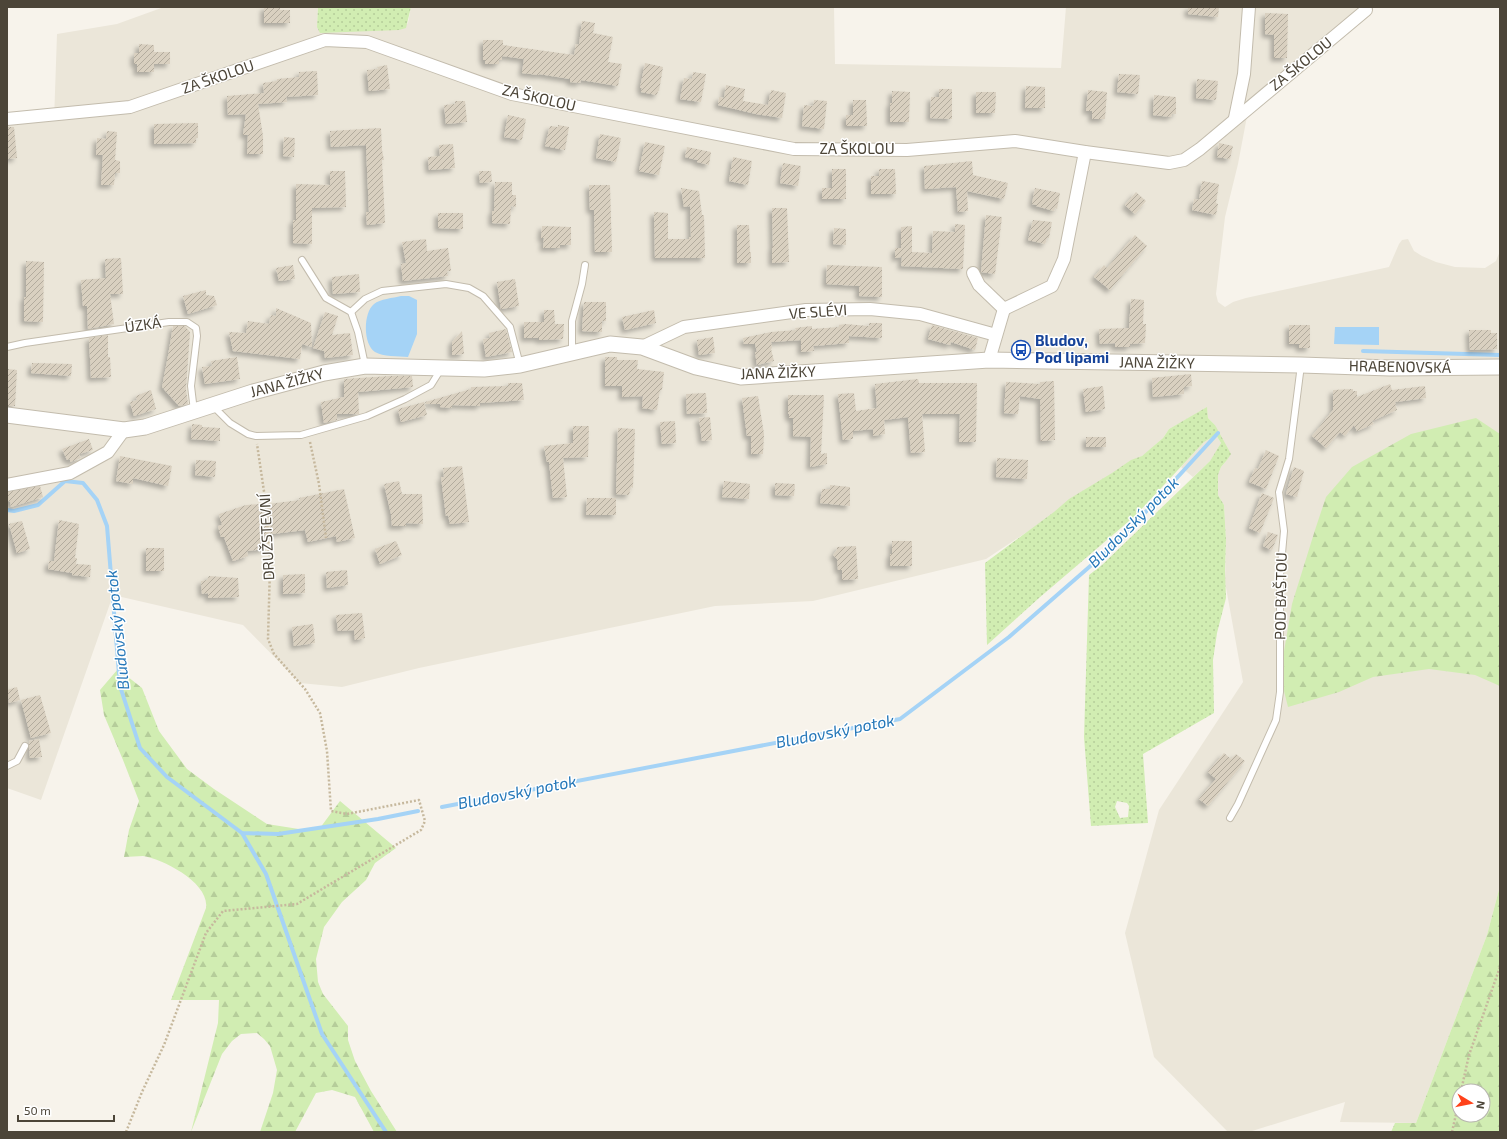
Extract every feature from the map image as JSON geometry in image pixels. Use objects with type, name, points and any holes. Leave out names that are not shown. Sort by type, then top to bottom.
[{"type":"street","points":[[1235,118],[1244,74],[1249,7]]},
{"type":"street","name":"ZA ŠKOLOU","points":[[7,119],[130,107],[325,40],[367,42],[512,94],[794,149],[907,150],[1014,141],[1169,163],[1184,160],[1200,149],[1235,118],[1366,10]]},
{"type":"street","points":[[989,360],[1004,309],[1052,286],[1064,260],[1085,152]]},
{"type":"street","points":[[974,273],[978,285],[1004,309]]},
{"type":"street","name":"VE SLÉVI","points":[[642,347],[684,327],[806,310],[870,309],[920,314],[996,336]]},
{"type":"street","name":"JANA ŽIŽKY","points":[[7,415],[124,430],[144,427],[253,392],[324,373],[365,366],[484,369],[520,365],[610,344],[642,347],[696,368],[741,377],[989,360],[1301,365]]},
{"type":"street","name":"HRABENOVSKÁ","points":[[1301,365],[1390,368],[1500,367]]},
{"type":"street","points":[[7,485],[70,473],[108,452],[124,430]]},
{"type":"lane","points":[[302,260],[326,298],[351,312],[358,332],[365,366]]},
{"type":"lane","points":[[572,354],[572,321],[582,284],[585,265]]},
{"type":"lane","points":[[351,312],[365,299],[382,291],[446,284],[469,288],[483,296],[510,328],[520,365]]},
{"type":"lane","name":"ÚZKÁ","points":[[7,347],[25,343],[169,322],[187,322],[196,328],[197,336],[191,386],[194,411]]},
{"type":"lane","name":"POD BAŠTOU","points":[[1230,818],[1238,804],[1276,720],[1280,692],[1280,576],[1284,531],[1279,492],[1289,459],[1301,365]]},
{"type":"lane","points":[[212,405],[230,423],[248,434],[256,436],[301,436],[367,416],[405,399],[431,385],[441,368]]},
{"type":"lane","points":[[7,766],[17,761],[25,746]]},
{"type":"path","points":[[308,434],[319,484],[326,538]]},
{"type":"path","name":"DRUŽSTEVNÍ","points":[[126,1132],[142,1092],[164,1045],[206,933],[223,912],[298,904],[420,830],[425,821],[419,800],[347,814],[331,811],[326,751],[320,713],[305,689],[274,654],[268,640],[270,560],[266,505],[256,436]]},
{"type":"path","points":[[1463,1083],[1469,1055],[1500,967]]},
{"type":"shaded area","points":[[164,7],[318,7],[317,27],[399,30],[408,23],[411,7],[834,7],[835,64],[1061,68],[1066,7],[1360,7],[1248,111],[1238,164],[1225,217],[1216,294],[1218,302],[1225,307],[1233,302],[1246,298],[1389,267],[1399,244],[1402,240],[1408,239],[1414,251],[1422,256],[1436,262],[1455,267],[1485,268],[1496,261],[1500,251],[1500,886],[1487,935],[1416,1123],[1340,1122],[1345,1102],[1249,1132],[1228,1132],[1154,1057],[1125,933],[1159,810],[1243,682],[1225,582],[1226,540],[1224,505],[1218,495],[1218,475],[1221,467],[1227,460],[1215,425],[1208,418],[1207,408],[1169,429],[1163,438],[1145,454],[986,559],[813,601],[715,606],[419,668],[342,687],[300,683],[243,625],[113,595],[41,800],[7,788],[7,125],[54,121],[57,34],[117,24]]},
{"type":"shaded area","points":[[1216,435],[1221,443],[1218,449],[1210,461],[1193,477],[1181,467],[1204,442]]},
{"type":"green space","points":[[318,7],[411,7],[406,28],[399,30],[320,33],[317,27]]},
{"type":"green space","points":[[1207,407],[1208,418],[1215,425],[1231,454],[1221,467],[1218,475],[1218,495],[1224,505],[1226,540],[1226,598],[1217,633],[1213,660],[1214,713],[1143,754],[1148,823],[1091,826],[1084,737],[1089,575],[1102,565],[1210,461],[1221,443],[1216,435],[1204,442],[1135,516],[1039,598],[987,645],[985,563],[1054,512],[1069,499],[1131,460],[1142,456],[1163,438],[1169,429]],"holes":[[[1117,801],[1127,803],[1129,806],[1128,817],[1120,818],[1115,807]]]},
{"type":"green space","points":[[1476,418],[1500,434],[1500,686],[1475,675],[1429,669],[1373,677],[1339,692],[1288,707],[1280,675],[1292,604],[1326,497],[1352,467],[1411,434]]},
{"type":"green space","points":[[118,669],[142,688],[159,731],[187,769],[267,824],[305,830],[320,828],[340,801],[396,848],[375,863],[366,880],[342,902],[324,927],[316,959],[318,982],[323,994],[348,1026],[348,1040],[355,1061],[371,1091],[397,1132],[374,1132],[355,1097],[332,1090],[316,1093],[295,1132],[260,1132],[273,1093],[277,1070],[270,1046],[257,1033],[241,1034],[232,1041],[222,1054],[191,1132],[218,1023],[219,1000],[171,1000],[206,908],[205,899],[201,890],[193,881],[173,867],[152,858],[143,856],[124,857],[129,830],[139,801],[104,715],[100,690]]},
{"type":"green space","points":[[1500,886],[1500,1132],[1391,1132],[1395,1123],[1416,1123],[1487,935]]},
{"type":"water","points":[[401,296],[409,296],[417,300],[417,334],[408,357],[378,354],[371,348],[368,342],[366,321],[370,308],[377,302]]},
{"type":"water","points":[[1335,327],[1379,327],[1379,345],[1334,344]]},
{"type":"building","points":[[264,7],[280,7],[280,10],[290,10],[290,23],[264,23]]},
{"type":"building","points":[[1188,7],[1219,7],[1218,17],[1188,14]]},
{"type":"building","points":[[1265,13],[1288,14],[1287,58],[1274,58],[1274,35],[1265,34]]},
{"type":"building","points":[[582,21],[595,23],[593,33],[613,37],[608,62],[622,64],[618,86],[581,80],[580,83],[570,82],[570,79],[522,73],[524,59],[502,56],[502,60],[499,60],[499,64],[485,64],[485,60],[483,60],[483,40],[503,40],[503,45],[574,55],[576,44],[579,45]]},
{"type":"building","points":[[139,44],[154,45],[154,52],[170,52],[170,64],[154,64],[154,72],[137,72],[137,64],[134,64],[134,53],[139,53]]},
{"type":"building","points":[[645,63],[663,67],[657,95],[641,92],[642,88],[640,88]]},
{"type":"building","points":[[387,65],[390,89],[369,91],[367,70],[378,69],[377,67]]},
{"type":"building","points":[[317,71],[318,95],[286,97],[287,102],[258,104],[263,136],[263,154],[247,154],[248,135],[243,135],[246,114],[228,115],[227,96],[264,93],[263,83],[277,81],[277,79],[299,77],[299,72]]},
{"type":"building","points":[[693,72],[706,74],[701,102],[680,99],[684,78],[692,79]]},
{"type":"building","points":[[1119,74],[1140,75],[1138,94],[1117,92]]},
{"type":"building","points":[[1197,79],[1218,81],[1216,100],[1196,98]]},
{"type":"building","points":[[726,85],[745,89],[743,101],[768,105],[771,90],[786,93],[782,118],[756,114],[718,105],[719,97],[724,98]]},
{"type":"building","points":[[1026,86],[1045,87],[1045,108],[1025,108]]},
{"type":"building","points":[[939,89],[952,89],[952,119],[930,118],[931,97],[939,97]]},
{"type":"building","points":[[1088,90],[1107,92],[1105,119],[1092,119],[1092,111],[1086,111]]},
{"type":"building","points":[[892,91],[910,92],[909,122],[890,122],[890,103],[892,103]]},
{"type":"building","points":[[976,92],[996,92],[995,113],[976,113]]},
{"type":"building","points":[[1154,95],[1176,97],[1176,114],[1172,114],[1171,117],[1153,115]]},
{"type":"building","points":[[814,100],[827,101],[824,129],[802,126],[804,105],[813,106]]},
{"type":"building","points":[[853,100],[866,100],[867,126],[846,126],[846,115],[853,115]]},
{"type":"building","points":[[455,101],[465,101],[467,122],[446,124],[444,105],[455,104]]},
{"type":"building","points":[[508,115],[526,119],[522,140],[504,137]]},
{"type":"building","points":[[198,123],[198,138],[196,138],[196,143],[154,144],[154,124]]},
{"type":"building","points":[[558,125],[569,127],[565,150],[545,146],[550,126],[558,127]]},
{"type":"building","points":[[7,127],[14,127],[17,158],[7,159]]},
{"type":"building","points":[[381,128],[384,160],[382,160],[385,223],[367,225],[366,212],[369,212],[366,145],[331,147],[330,131]]},
{"type":"building","points":[[107,131],[117,132],[115,160],[120,161],[120,173],[115,173],[114,185],[101,185],[103,155],[96,155],[97,138],[106,139]]},
{"type":"building","points":[[600,134],[621,138],[616,162],[596,158]]},
{"type":"building","points":[[284,137],[295,138],[294,157],[283,156]]},
{"type":"building","points":[[645,142],[665,146],[659,175],[639,171]]},
{"type":"building","points":[[1219,143],[1233,146],[1230,159],[1217,157]]},
{"type":"building","points":[[453,144],[455,168],[429,170],[428,157],[440,156],[439,145]]},
{"type":"building","points":[[687,147],[711,152],[709,165],[685,157]]},
{"type":"building","points":[[733,157],[752,161],[748,185],[729,181]]},
{"type":"building","points":[[972,161],[973,175],[1008,183],[1004,199],[967,191],[968,211],[958,212],[956,187],[925,189],[924,166]]},
{"type":"building","points":[[783,163],[801,166],[798,186],[780,183]]},
{"type":"building","points":[[832,169],[846,169],[846,199],[822,199],[822,188],[832,188]]},
{"type":"building","points":[[879,169],[895,169],[896,194],[871,194],[871,176],[879,176]]},
{"type":"building","points":[[330,171],[345,171],[346,207],[312,208],[312,244],[293,243],[293,220],[296,220],[296,184],[330,185]]},
{"type":"building","points":[[479,171],[491,171],[492,182],[480,183]]},
{"type":"building","points":[[1202,181],[1219,184],[1216,215],[1192,210],[1194,199],[1199,200]]},
{"type":"building","points":[[495,182],[512,182],[512,195],[516,195],[516,207],[511,206],[510,224],[492,223]]},
{"type":"building","points":[[589,185],[610,185],[612,252],[595,252],[594,210],[590,210]]},
{"type":"building","points":[[681,188],[699,191],[702,215],[704,215],[705,258],[655,258],[654,212],[668,213],[668,239],[689,239],[689,237],[691,237],[690,206],[684,207]]},
{"type":"building","points":[[1035,188],[1060,193],[1057,209],[1055,208],[1054,211],[1032,204]]},
{"type":"building","points":[[1136,192],[1146,201],[1135,214],[1125,205]]},
{"type":"building","points":[[772,208],[787,208],[789,262],[772,263]]},
{"type":"building","points":[[438,213],[463,213],[463,229],[438,228]]},
{"type":"building","points":[[986,215],[1002,217],[995,274],[981,272]]},
{"type":"building","points":[[1033,220],[1052,222],[1049,238],[1047,238],[1045,244],[1028,240]]},
{"type":"building","points":[[955,224],[965,225],[963,269],[901,266],[902,257],[895,258],[895,248],[901,248],[901,227],[912,226],[912,252],[932,253],[933,231],[955,232]]},
{"type":"building","points":[[737,225],[749,225],[751,263],[737,263]]},
{"type":"building","points":[[542,226],[571,227],[571,245],[560,245],[560,248],[543,248],[544,238],[541,238]]},
{"type":"building","points":[[834,228],[846,229],[846,245],[833,244]]},
{"type":"building","points":[[1135,235],[1147,246],[1110,290],[1094,277],[1104,265],[1107,268]]},
{"type":"building","points":[[426,239],[427,251],[448,248],[451,271],[447,271],[448,276],[403,281],[401,264],[406,263],[402,242]]},
{"type":"building","points":[[121,258],[123,294],[110,294],[114,324],[88,329],[87,306],[83,306],[81,280],[106,278],[105,259]]},
{"type":"building","points":[[26,261],[44,262],[43,322],[24,321]]},
{"type":"building","points":[[293,265],[295,279],[279,281],[276,268]]},
{"type":"building","points":[[827,265],[882,267],[882,297],[859,296],[859,286],[826,284]]},
{"type":"building","points":[[359,274],[360,292],[333,294],[332,277]]},
{"type":"building","points":[[515,279],[519,306],[501,309],[497,282]]},
{"type":"building","points":[[206,290],[206,295],[214,296],[217,305],[188,314],[183,296]]},
{"type":"building","points":[[1131,299],[1144,300],[1143,324],[1146,324],[1145,343],[1130,344],[1130,347],[1115,347],[1115,343],[1100,344],[1099,329],[1129,328]]},
{"type":"building","points":[[584,302],[606,302],[606,321],[602,321],[602,332],[582,331]]},
{"type":"building","points":[[276,308],[311,323],[312,347],[302,344],[300,359],[233,351],[229,332],[246,333],[248,321],[269,324],[271,315],[276,316]]},
{"type":"building","points":[[544,310],[554,310],[555,324],[564,324],[563,339],[539,340],[539,338],[524,338],[524,322],[544,322]]},
{"type":"building","points":[[654,310],[656,323],[625,330],[622,317]]},
{"type":"building","points":[[325,312],[338,316],[332,335],[350,333],[353,355],[325,358],[324,351],[313,348]]},
{"type":"building","points":[[869,323],[882,323],[882,338],[849,336],[849,343],[813,346],[814,351],[801,352],[801,340],[771,342],[774,361],[757,365],[755,352],[757,352],[755,344],[744,344],[743,338],[771,332],[796,330],[795,328],[812,326],[812,329],[839,327],[839,325],[845,324],[869,326]]},
{"type":"building","points":[[932,325],[978,338],[975,350],[951,342],[950,345],[928,339]]},
{"type":"building","points":[[1289,325],[1310,325],[1310,348],[1299,348],[1299,344],[1289,344]]},
{"type":"building","points":[[173,326],[185,326],[190,332],[186,389],[188,404],[179,406],[162,387]]},
{"type":"building","points":[[506,329],[512,352],[486,357],[483,339],[490,338],[489,333]]},
{"type":"building","points":[[1469,330],[1491,330],[1491,333],[1497,333],[1497,349],[1470,350]]},
{"type":"building","points":[[462,331],[464,354],[452,355],[452,342]]},
{"type":"building","points":[[108,335],[108,357],[110,357],[111,377],[91,378],[89,338]]},
{"type":"building","points":[[713,337],[715,353],[699,355],[697,340]]},
{"type":"building","points":[[237,357],[240,379],[205,384],[202,367],[212,366],[211,361]]},
{"type":"building","points":[[605,357],[617,357],[617,360],[638,360],[637,369],[664,372],[662,390],[660,390],[657,410],[642,408],[643,396],[622,397],[622,386],[605,386]]},
{"type":"building","points":[[32,363],[72,364],[71,376],[31,373]]},
{"type":"building","points":[[7,369],[17,370],[15,406],[7,406]]},
{"type":"building","points":[[1191,374],[1192,386],[1184,387],[1184,394],[1153,397],[1152,378]]},
{"type":"building","points":[[412,376],[413,387],[358,392],[359,414],[337,414],[337,420],[324,423],[321,402],[344,397],[344,379]]},
{"type":"building","points":[[918,379],[919,383],[977,383],[976,442],[959,442],[960,414],[922,414],[925,452],[911,453],[908,417],[884,420],[885,434],[873,436],[873,429],[853,431],[853,439],[843,440],[838,394],[854,393],[856,411],[877,408],[875,384]]},
{"type":"building","points":[[1054,381],[1055,440],[1041,441],[1040,399],[1020,396],[1018,414],[1004,413],[1006,382],[1040,384],[1040,382]]},
{"type":"building","points":[[508,383],[522,383],[524,400],[480,403],[480,406],[452,405],[452,408],[440,407],[440,404],[426,404],[425,402],[471,389],[471,387],[508,386]]},
{"type":"building","points":[[1390,384],[1392,390],[1425,386],[1426,398],[1395,402],[1397,410],[1372,421],[1374,424],[1357,431],[1354,425],[1345,436],[1340,432],[1326,448],[1312,436],[1333,410],[1333,390],[1353,389],[1353,391],[1357,391],[1357,397]]},
{"type":"building","points":[[1103,386],[1105,409],[1086,412],[1083,389]]},
{"type":"building","points":[[151,390],[156,409],[134,416],[130,402],[137,400],[136,396]]},
{"type":"building","points":[[706,393],[707,413],[687,414],[686,394]]},
{"type":"building","points":[[788,395],[824,395],[821,454],[827,453],[827,464],[810,467],[811,437],[793,436],[793,418],[789,418],[788,414]]},
{"type":"building","points":[[758,396],[764,434],[763,454],[751,454],[751,436],[747,436],[742,398]]},
{"type":"building","points":[[424,402],[427,415],[401,422],[398,409]]},
{"type":"building","points":[[710,417],[712,440],[702,441],[699,418]]},
{"type":"building","points":[[675,421],[676,443],[662,444],[660,422]]},
{"type":"building","points":[[192,424],[202,425],[202,427],[220,428],[220,441],[191,439]]},
{"type":"building","points":[[573,426],[589,426],[588,457],[563,458],[567,497],[553,498],[549,462],[547,462],[544,446],[573,443]]},
{"type":"building","points":[[618,428],[635,429],[633,488],[631,487],[629,495],[616,494]]},
{"type":"building","points":[[1086,437],[1106,437],[1106,447],[1086,447]]},
{"type":"building","points":[[89,439],[93,450],[79,454],[81,458],[70,462],[70,459],[67,460],[62,449]]},
{"type":"building","points":[[1266,450],[1279,456],[1266,489],[1249,482],[1255,468],[1258,469]]},
{"type":"building","points":[[120,456],[172,466],[168,486],[133,478],[133,484],[116,481]]},
{"type":"building","points":[[997,458],[1028,460],[1027,479],[996,477]]},
{"type":"building","points":[[196,460],[216,461],[215,477],[195,475]]},
{"type":"building","points":[[462,466],[469,522],[450,524],[448,515],[446,516],[441,477],[444,477],[443,468]]},
{"type":"building","points":[[1294,467],[1304,471],[1297,497],[1286,494]]},
{"type":"building","points":[[399,481],[402,494],[422,494],[423,524],[406,523],[406,526],[392,526],[391,514],[384,484]]},
{"type":"building","points":[[724,481],[750,484],[749,499],[722,497]]},
{"type":"building","points":[[775,483],[795,484],[794,496],[775,495]]},
{"type":"building","points":[[830,485],[850,487],[850,506],[820,503],[822,489],[830,489]]},
{"type":"building","points":[[40,486],[43,497],[11,507],[10,501],[7,502],[7,492]]},
{"type":"building","points":[[344,489],[355,538],[337,542],[336,536],[308,542],[305,530],[264,535],[265,549],[247,551],[248,556],[233,561],[224,537],[221,537],[218,526],[222,525],[219,514],[246,505],[260,505],[300,500],[299,498]]},
{"type":"building","points":[[1262,493],[1274,498],[1260,533],[1249,528]]},
{"type":"building","points":[[587,498],[616,498],[616,515],[586,515]]},
{"type":"building","points":[[59,520],[79,524],[75,558],[77,558],[76,564],[91,565],[90,577],[72,575],[72,573],[48,569],[49,561],[54,561]]},
{"type":"building","points":[[22,521],[30,549],[17,553],[9,524]]},
{"type":"building","points":[[1268,532],[1278,535],[1272,550],[1263,546]]},
{"type":"building","points":[[396,541],[402,555],[380,564],[375,549]]},
{"type":"building","points":[[892,541],[912,541],[912,566],[890,566]]},
{"type":"building","points":[[856,546],[858,579],[842,580],[842,570],[838,570],[837,559],[833,555],[837,550],[837,547]]},
{"type":"building","points":[[146,548],[164,548],[164,571],[146,571]]},
{"type":"building","points":[[347,570],[348,585],[327,588],[326,572]]},
{"type":"building","points":[[305,574],[305,593],[283,594],[283,575]]},
{"type":"building","points":[[209,576],[238,578],[239,597],[208,598],[208,593],[202,594],[201,581],[207,580]]},
{"type":"building","points":[[362,613],[365,638],[355,640],[354,630],[338,631],[336,615]]},
{"type":"building","points":[[313,624],[315,643],[294,646],[292,627]]},
{"type":"building","points":[[17,687],[20,700],[9,703],[7,690]]},
{"type":"building","points":[[40,695],[51,733],[31,738],[21,700]]},
{"type":"building","points":[[39,739],[42,757],[30,758],[29,741]]},
{"type":"building","points":[[1224,753],[1231,759],[1236,754],[1245,761],[1208,806],[1199,799],[1216,779],[1208,772]]},
{"type":"waterway","name":"Bludovský potok","points":[[1363,351],[1500,355]]},
{"type":"waterway","name":"Bludovský potok","points":[[442,807],[900,719],[1009,637],[1119,541],[1218,433]]},
{"type":"waterway","name":"Bludovský potok","points":[[7,510],[14,511],[38,505],[65,481],[83,483],[97,500],[107,526],[120,686],[140,748],[167,777],[242,833],[278,834],[378,819],[418,811]]},
{"type":"waterway","points":[[242,833],[266,874],[322,1034],[386,1132]]},
{"type":"place","name":"Bludov, Pod lipami","points":[[1021,350]]}]
